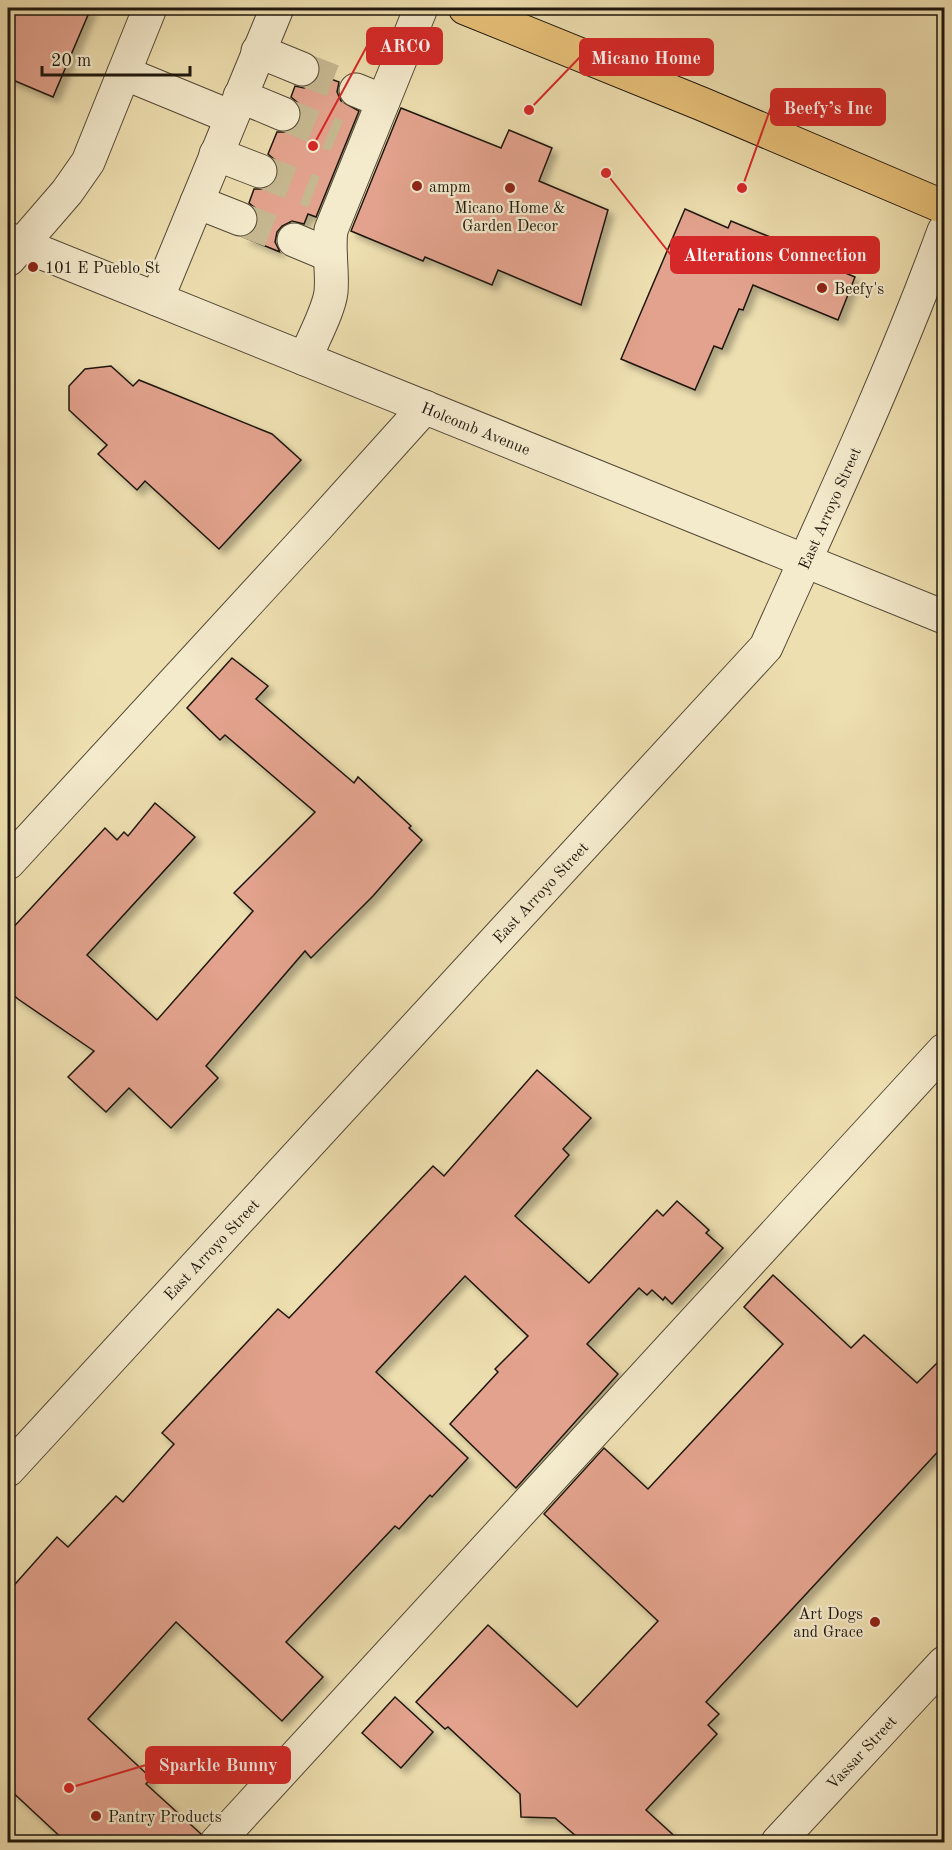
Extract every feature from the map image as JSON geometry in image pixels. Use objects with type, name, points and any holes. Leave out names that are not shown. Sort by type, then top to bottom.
[{"type":"main road","points":[[465,8],[702,104],[945,207]]},
{"type":"street","points":[[12,248],[88,162],[150,8]]},
{"type":"street","points":[[157,299],[277,8]]},
{"type":"street","points":[[305,359],[330,295],[331,230],[327,198],[370,96],[421,8]]},
{"type":"street","points":[[258,51],[302,69]]},
{"type":"street","points":[[124,73],[236,107],[283,114]]},
{"type":"street","points":[[216,154],[260,171]]},
{"type":"street","points":[[197,201],[240,219]]},
{"type":"street","name":"East Arroyo Street","points":[[8,1470],[766,647],[907,328],[945,231]]},
{"type":"street","points":[[294,240],[330,255]]},
{"type":"street","name":"Holcomb Avenue","points":[[12,248],[157,299],[945,617]]},
{"type":"street","points":[[8,863],[425,407]]},
{"type":"street","points":[[217,1842],[945,1050]]},
{"type":"street","name":"Vassar Street","points":[[778,1842],[945,1663]]},
{"type":"building","points":[[8,8],[91,8],[53,97],[8,78]]},
{"type":"building","points":[[320,75],[339,82],[337,92],[341,101],[359,111],[316,217],[308,214],[304,224],[292,221],[282,226],[277,232],[275,242],[280,252],[243,237],[252,233],[258,225],[255,208],[249,203],[254,189],[271,186],[277,178],[278,168],[275,160],[268,154],[277,132],[294,129],[300,121],[301,111],[298,103],[291,97],[295,86],[304,88],[313,84]]},
{"type":"building","points":[[401,108],[501,148],[509,130],[552,148],[539,181],[608,210],[581,305],[498,270],[492,285],[425,257],[423,261],[351,231]]},
{"type":"building","points":[[685,209],[728,228],[731,221],[770,237],[768,241],[855,277],[838,320],[753,285],[743,310],[739,309],[722,349],[714,346],[695,390],[621,359]]},
{"type":"building","points":[[111,366],[133,386],[139,380],[272,434],[301,460],[219,549],[145,481],[137,490],[98,454],[107,445],[69,410],[69,386],[85,369]]},
{"type":"building","points":[[232,658],[268,686],[256,699],[354,783],[358,777],[411,826],[409,828],[422,840],[373,896],[311,958],[305,951],[206,1066],[218,1078],[171,1128],[129,1088],[106,1112],[68,1077],[94,1051],[8,990],[8,933],[105,828],[117,840],[124,832],[128,836],[155,803],[195,837],[87,955],[157,1020],[253,911],[234,893],[315,812],[225,735],[220,740],[187,708]]},
{"type":"building","points":[[537,1070],[591,1118],[563,1149],[569,1155],[515,1216],[589,1283],[657,1210],[663,1216],[677,1201],[709,1230],[706,1233],[723,1248],[672,1304],[665,1297],[663,1300],[652,1290],[647,1295],[639,1288],[587,1344],[618,1374],[516,1488],[450,1424],[498,1372],[495,1369],[528,1336],[465,1276],[376,1372],[468,1458],[399,1529],[395,1526],[286,1642],[323,1677],[282,1721],[176,1622],[88,1719],[151,1778],[146,1784],[201,1834],[199,1842],[66,1842],[8,1788],[8,1592],[57,1537],[68,1547],[116,1496],[123,1502],[174,1444],[162,1433],[278,1309],[289,1318],[433,1166],[444,1176]]},
{"type":"building","points":[[773,1275],[851,1348],[864,1335],[917,1383],[945,1355],[945,1444],[706,1702],[719,1714],[708,1725],[717,1734],[646,1810],[681,1842],[583,1842],[555,1818],[521,1817],[520,1794],[448,1727],[445,1729],[416,1702],[488,1625],[577,1707],[658,1621],[544,1514],[604,1448],[648,1489],[783,1344],[744,1307]]},
{"type":"building","points":[[395,1697],[433,1732],[401,1768],[362,1733]]},
{"type":"tunnel","points":[[302,69],[356,90]]},
{"type":"tunnel","points":[[283,114],[337,136]]},
{"type":"tunnel","points":[[260,171],[314,192]]},
{"type":"tunnel","points":[[240,219],[294,240]]},
{"type":"place","name":"Micano Home","points":[[529,110]]},
{"type":"place","name":"ARCO","points":[[313,146]]},
{"type":"place","name":"Alterations Connection","points":[[606,173]]},
{"type":"place","name":"ampm","points":[[417,186]]},
{"type":"place","name":"Micano Home & Garden Decor","points":[[510,188]]},
{"type":"place","name":"Beefy’s Inc","points":[[742,188]]},
{"type":"place","name":"101 E Pueblo St","points":[[33,267]]},
{"type":"place","name":"Beefy's","points":[[822,288]]},
{"type":"place","name":"Art Dogs and Grace","points":[[875,1622]]},
{"type":"place","name":"Sparkle Bunny","points":[[69,1788]]},
{"type":"place","name":"Pantry Products","points":[[96,1816]]}]
